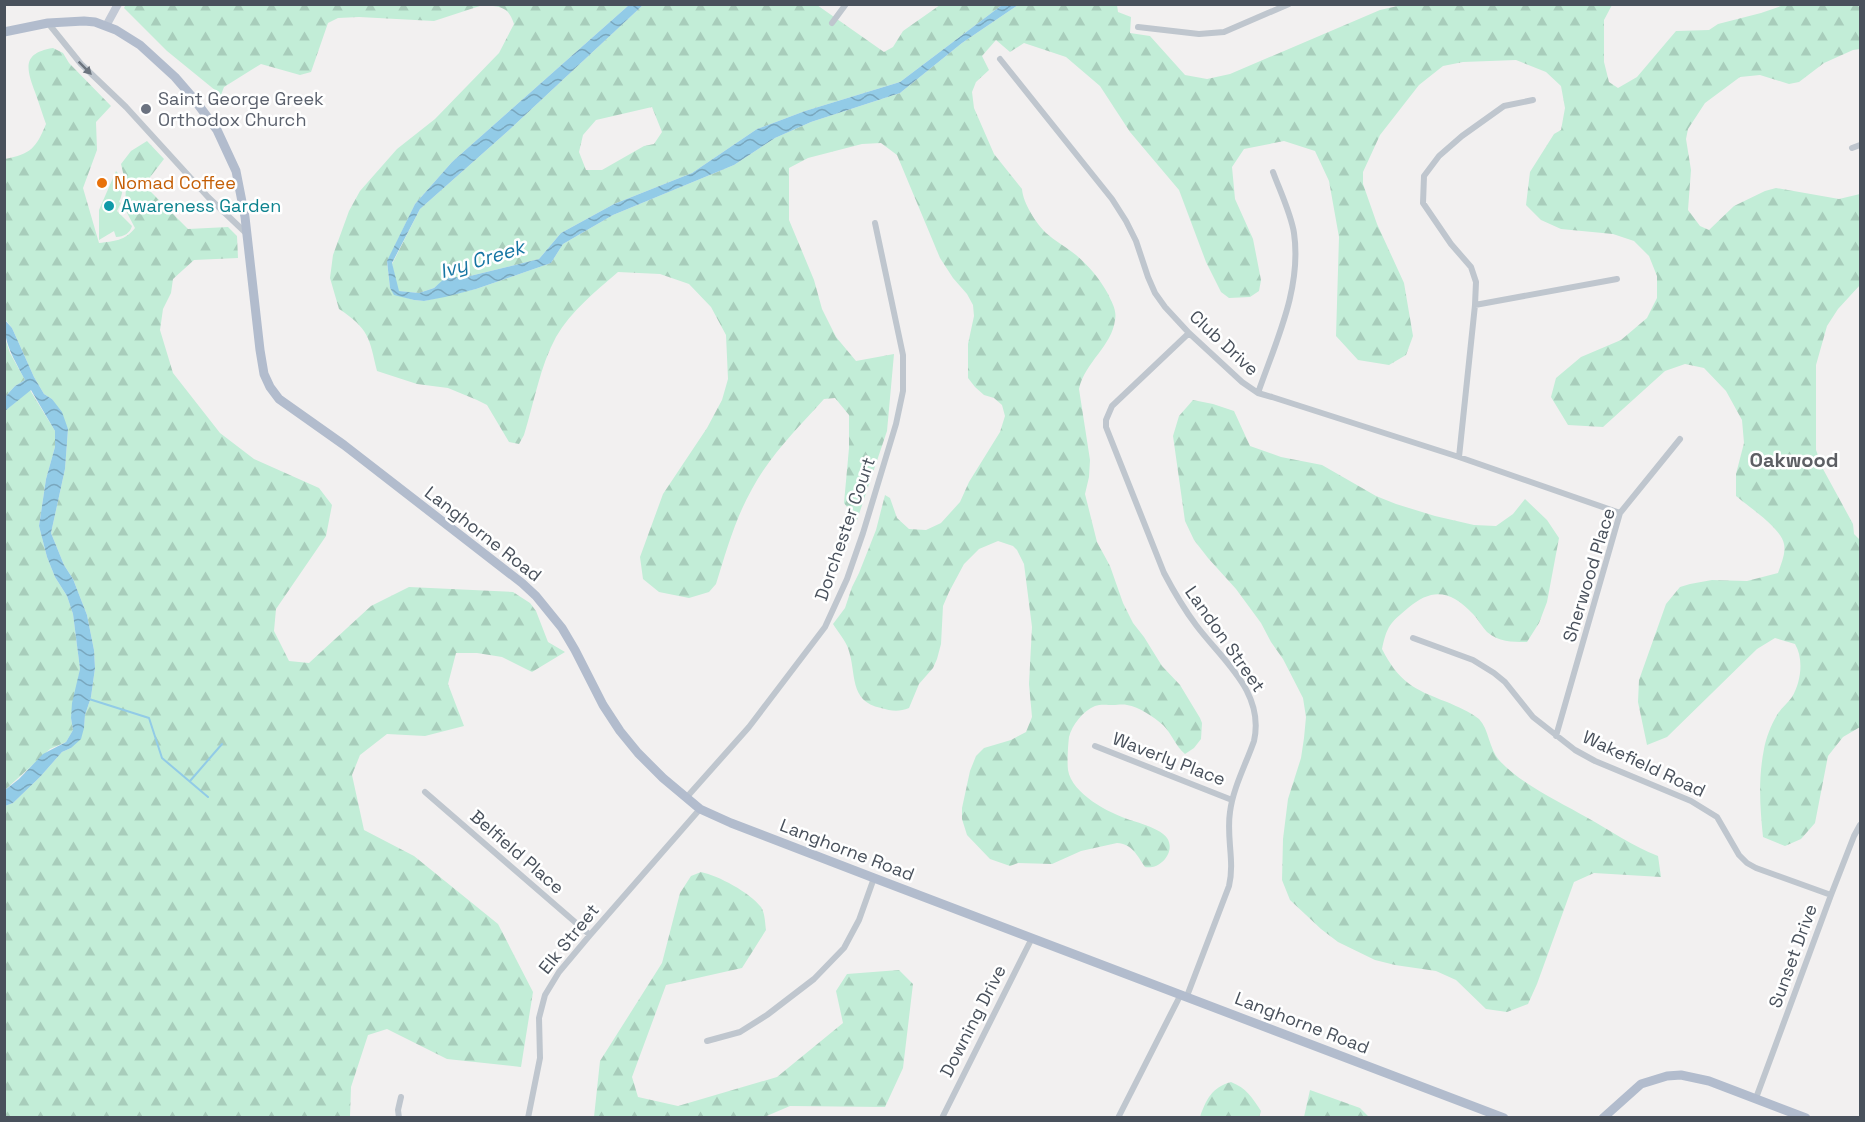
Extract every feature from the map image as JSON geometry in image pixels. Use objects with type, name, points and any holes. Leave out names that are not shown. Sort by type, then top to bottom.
[{"type":"main road","points":[[106,26],[118,4]]},
{"type":"main road","name":"Langhorne Road","points":[[4,32],[48,23],[84,21],[106,26],[140,45],[194,99],[217,130],[236,171],[247,235],[264,374],[270,387],[279,399],[344,445],[536,596],[562,628],[603,705],[620,731],[638,753],[700,809],[874,879],[1504,1118]]},
{"type":"main road","points":[[1603,1118],[1641,1084],[1667,1076],[1696,1077],[1806,1118]]},
{"type":"street","points":[[832,23],[846,4]]},
{"type":"street","points":[[1138,27],[1199,34],[1224,32],[1290,4]]},
{"type":"street","points":[[48,23],[81,64],[247,235]]},
{"type":"street","name":"Club Drive","points":[[1000,59],[1112,199],[1136,241],[1155,293],[1165,307],[1189,333],[1242,382],[1258,393],[1459,457],[1620,513]]},
{"type":"street","points":[[1459,457],[1476,282],[1471,267],[1450,244],[1423,203],[1424,176],[1439,156],[1462,136],[1504,106],[1533,100]]},
{"type":"street","points":[[1852,148],[1860,145]]},
{"type":"street","points":[[1258,393],[1295,281],[1297,262],[1294,230],[1273,172]]},
{"type":"street","name":"Dorchester Court","points":[[686,798],[749,727],[825,627],[847,579],[863,533],[896,424],[903,391],[903,355],[875,224]]},
{"type":"street","points":[[1475,305],[1617,279]]},
{"type":"street","name":"Landon Street","points":[[1118,1118],[1184,995],[1229,886],[1232,868],[1228,830],[1232,800],[1256,732],[1252,701],[1239,679],[1197,626],[1164,573],[1106,428],[1106,420],[1112,406],[1189,333]]},
{"type":"street","name":"Sherwood Place","points":[[1556,736],[1620,513],[1680,439]]},
{"type":"street","name":"Wakefield Road","points":[[1413,638],[1473,660],[1494,673],[1505,682],[1533,717],[1575,750],[1595,761],[1691,801],[1717,817],[1739,855],[1747,863],[1832,895]]},
{"type":"street","name":"Waverly Place","points":[[1095,746],[1232,800]]},
{"type":"street","name":"Belfield Place","points":[[425,792],[590,935]]},
{"type":"street","name":"Elk Street","points":[[528,1118],[540,1058],[539,1018],[544,995],[559,972],[590,935],[700,809]]},
{"type":"street","name":"Sunset Drive","points":[[1756,1098],[1860,825]]},
{"type":"street","points":[[707,1041],[740,1032],[767,1016],[814,979],[844,948],[860,920],[874,879]]},
{"type":"street","name":"Downing Drive","points":[[942,1118],[1032,938]]},
{"type":"street","points":[[399,1118],[401,1097]]},
{"type":"green space","points":[[126,4],[483,5],[434,21],[338,18],[328,23],[311,72],[300,75],[261,64],[224,87],[221,95],[167,51],[124,8]]},
{"type":"green space","points":[[484,5],[629,5],[452,162],[415,204],[387,262],[390,288],[394,294],[414,300],[424,301],[476,289],[551,263],[563,244],[613,215],[734,165],[775,138],[811,122],[900,93],[962,43],[1018,5],[1117,5],[1118,12],[1131,17],[1130,33],[1150,36],[1185,75],[1207,79],[1230,74],[1380,10],[1402,5],[1612,5],[1604,20],[1604,62],[1609,82],[1618,88],[1637,77],[1676,31],[1709,30],[1718,24],[1784,5],[1860,5],[1860,49],[1824,63],[1799,82],[1789,84],[1760,75],[1740,77],[1705,103],[1688,129],[1686,139],[1691,170],[1688,210],[1700,226],[1709,230],[1734,206],[1776,188],[1839,199],[1860,194],[1860,285],[1838,309],[1827,326],[1816,365],[1816,450],[1823,469],[1853,524],[1854,534],[1860,540],[1860,727],[1843,737],[1828,756],[1815,823],[1801,839],[1785,846],[1763,837],[1760,793],[1762,760],[1766,740],[1773,723],[1792,697],[1798,684],[1800,656],[1795,644],[1775,638],[1757,649],[1667,737],[1647,745],[1638,702],[1639,680],[1666,604],[1680,587],[1690,584],[1712,580],[1747,581],[1778,573],[1784,555],[1784,544],[1771,525],[1736,496],[1736,474],[1744,443],[1742,420],[1726,391],[1704,368],[1685,364],[1665,371],[1603,427],[1568,425],[1551,397],[1556,378],[1581,357],[1621,340],[1647,318],[1657,298],[1657,276],[1649,256],[1634,241],[1613,234],[1561,229],[1541,220],[1526,205],[1530,172],[1554,134],[1561,130],[1565,108],[1561,86],[1546,72],[1516,60],[1463,62],[1443,66],[1419,85],[1380,135],[1363,172],[1363,184],[1377,224],[1404,283],[1413,336],[1406,355],[1389,365],[1358,360],[1336,336],[1339,237],[1329,181],[1315,151],[1284,141],[1244,149],[1232,167],[1235,199],[1253,239],[1261,280],[1259,291],[1250,297],[1229,298],[1221,292],[1206,262],[1179,190],[1130,132],[1100,86],[1066,57],[1024,43],[1010,52],[996,40],[982,56],[989,70],[976,82],[972,92],[974,108],[994,154],[1022,189],[1027,206],[1038,224],[1090,268],[1105,288],[1114,307],[1113,329],[1087,370],[1079,389],[1090,460],[1085,494],[1097,542],[1110,566],[1133,623],[1162,666],[1180,685],[1202,723],[1201,739],[1185,754],[1159,722],[1132,706],[1095,706],[1079,719],[1069,737],[1068,770],[1076,787],[1102,807],[1164,835],[1170,848],[1161,863],[1145,867],[1137,854],[1127,845],[1117,843],[1081,851],[1052,864],[1018,863],[1010,866],[990,859],[967,835],[962,819],[962,808],[970,771],[976,756],[984,748],[1011,740],[1026,732],[1032,717],[1029,684],[1032,627],[1024,564],[1017,550],[1013,546],[998,541],[979,549],[964,564],[943,606],[941,644],[937,659],[933,668],[919,684],[909,708],[898,711],[888,710],[863,699],[858,693],[848,648],[833,624],[845,608],[876,530],[885,495],[890,498],[897,518],[909,529],[926,530],[941,523],[960,502],[969,482],[1000,432],[1005,416],[1002,405],[994,398],[984,395],[968,378],[968,344],[974,316],[973,305],[940,258],[897,155],[881,143],[862,144],[808,158],[789,168],[789,220],[814,280],[822,309],[836,337],[856,361],[894,354],[887,431],[857,520],[844,503],[849,448],[849,415],[835,398],[824,399],[785,442],[759,477],[736,524],[716,584],[709,592],[689,598],[659,592],[643,579],[640,557],[663,494],[707,428],[722,400],[728,379],[726,335],[711,307],[689,284],[660,274],[618,272],[576,310],[550,348],[524,435],[519,444],[509,442],[487,405],[448,388],[417,384],[377,371],[372,350],[362,328],[339,309],[330,278],[333,255],[349,211],[360,191],[397,149],[435,119],[499,53],[514,24],[503,8]]},
{"type":"green space","points":[[643,5],[817,5],[884,52],[893,47],[903,31],[940,5],[1002,5],[900,82],[805,111],[757,129],[692,173],[614,204],[561,233],[539,259],[470,276],[446,278],[434,288],[419,293],[398,291],[392,264],[420,209],[508,131]],"holes":[[[652,107],[662,132],[654,144],[644,146],[602,170],[586,170],[579,152],[583,135],[596,120]]]},
{"type":"green space","points":[[53,48],[63,53],[69,63],[111,106],[96,122],[97,150],[83,188],[99,243],[123,238],[135,228],[125,209],[126,185],[121,164],[131,151],[147,141],[164,159],[144,185],[188,229],[228,227],[237,236],[238,258],[194,260],[173,279],[171,293],[163,309],[160,330],[173,373],[220,433],[254,459],[319,488],[332,505],[326,536],[276,609],[274,631],[289,661],[309,663],[371,606],[409,587],[513,592],[530,603],[536,611],[548,642],[565,652],[532,672],[502,657],[477,653],[456,653],[448,684],[464,726],[425,736],[387,734],[360,755],[352,775],[364,830],[414,856],[498,924],[533,992],[521,1067],[447,1059],[387,1029],[368,1035],[351,1087],[350,1117],[5,1118],[5,806],[13,803],[62,752],[71,748],[84,727],[95,668],[87,615],[51,533],[65,469],[68,429],[52,399],[44,394],[34,377],[12,328],[5,319],[5,159],[21,155],[31,149],[46,124],[30,76],[29,63],[36,54]]},
{"type":"green space","name":"Awareness Garden","points":[[116,171],[123,186],[119,202],[121,203],[117,211],[132,226],[130,231],[124,235],[116,237],[114,231],[99,240],[99,210]]},
{"type":"green space","points":[[4,335],[10,353],[25,380],[15,386],[5,397]]},
{"type":"green space","points":[[30,390],[55,431],[55,447],[46,479],[39,526],[47,557],[55,577],[67,596],[73,614],[80,669],[71,718],[73,730],[66,742],[50,749],[5,790],[5,411]]},
{"type":"green space","points":[[1193,400],[1234,411],[1250,446],[1281,457],[1322,465],[1376,496],[1396,504],[1474,525],[1496,526],[1513,514],[1525,499],[1547,520],[1559,538],[1547,602],[1539,623],[1527,642],[1496,638],[1487,632],[1465,606],[1442,594],[1417,601],[1402,613],[1388,630],[1382,649],[1401,677],[1408,683],[1479,719],[1499,760],[1517,776],[1540,792],[1630,843],[1658,856],[1661,877],[1594,873],[1574,882],[1528,1004],[1507,1012],[1486,1009],[1456,980],[1436,971],[1375,960],[1338,942],[1290,900],[1282,880],[1283,839],[1288,799],[1301,758],[1304,738],[1306,717],[1303,698],[1261,623],[1236,589],[1194,540],[1185,521],[1173,436],[1179,416]]},
{"type":"green space","points":[[701,872],[733,885],[756,901],[763,912],[766,930],[742,968],[666,985],[632,1077],[638,1097],[678,1106],[777,1077],[843,1023],[836,991],[847,974],[899,970],[913,984],[903,1068],[885,1107],[790,1106],[762,1118],[594,1117],[600,1061],[662,963],[680,893],[691,876]]},
{"type":"green space","points":[[1231,1082],[1252,1097],[1261,1111],[1259,1117],[1200,1117],[1214,1091]]},
{"type":"green space","points":[[1310,1090],[1360,1108],[1369,1117],[1304,1117]]},
{"type":"water","points":[[629,5],[643,5],[508,131],[420,209],[392,263],[399,291],[419,293],[434,288],[445,278],[470,276],[539,259],[561,233],[614,204],[692,173],[757,129],[805,111],[900,82],[1002,5],[1018,5],[962,43],[900,93],[811,122],[775,138],[734,165],[613,215],[563,244],[551,263],[476,289],[445,297],[424,301],[394,295],[390,288],[387,261],[415,204],[452,162]]},
{"type":"water","points":[[4,319],[12,328],[44,394],[52,399],[62,412],[68,429],[65,469],[51,533],[87,615],[95,668],[81,739],[62,752],[13,803],[5,806],[5,790],[43,754],[66,742],[73,730],[72,703],[80,669],[73,614],[67,596],[55,577],[47,557],[39,526],[46,479],[55,447],[55,431],[31,390],[5,411],[5,397],[15,386],[25,380],[8,344]]},
{"type":"waterway","points":[[89,699],[149,718],[162,758],[208,797]]},
{"type":"waterway","points":[[190,781],[222,744]]},
{"type":"place","name":"Saint George Greek Orthodox Church","points":[[146,109]]},
{"type":"place","name":"Nomad Coffee","points":[[102,183]]},
{"type":"place","name":"Awareness Garden","points":[[109,206]]},
{"type":"district","name":"Oakwood","points":[[1794,460]]},
{"type":"water label","name":"Ivy Creek","points":[[482,259]]}]
